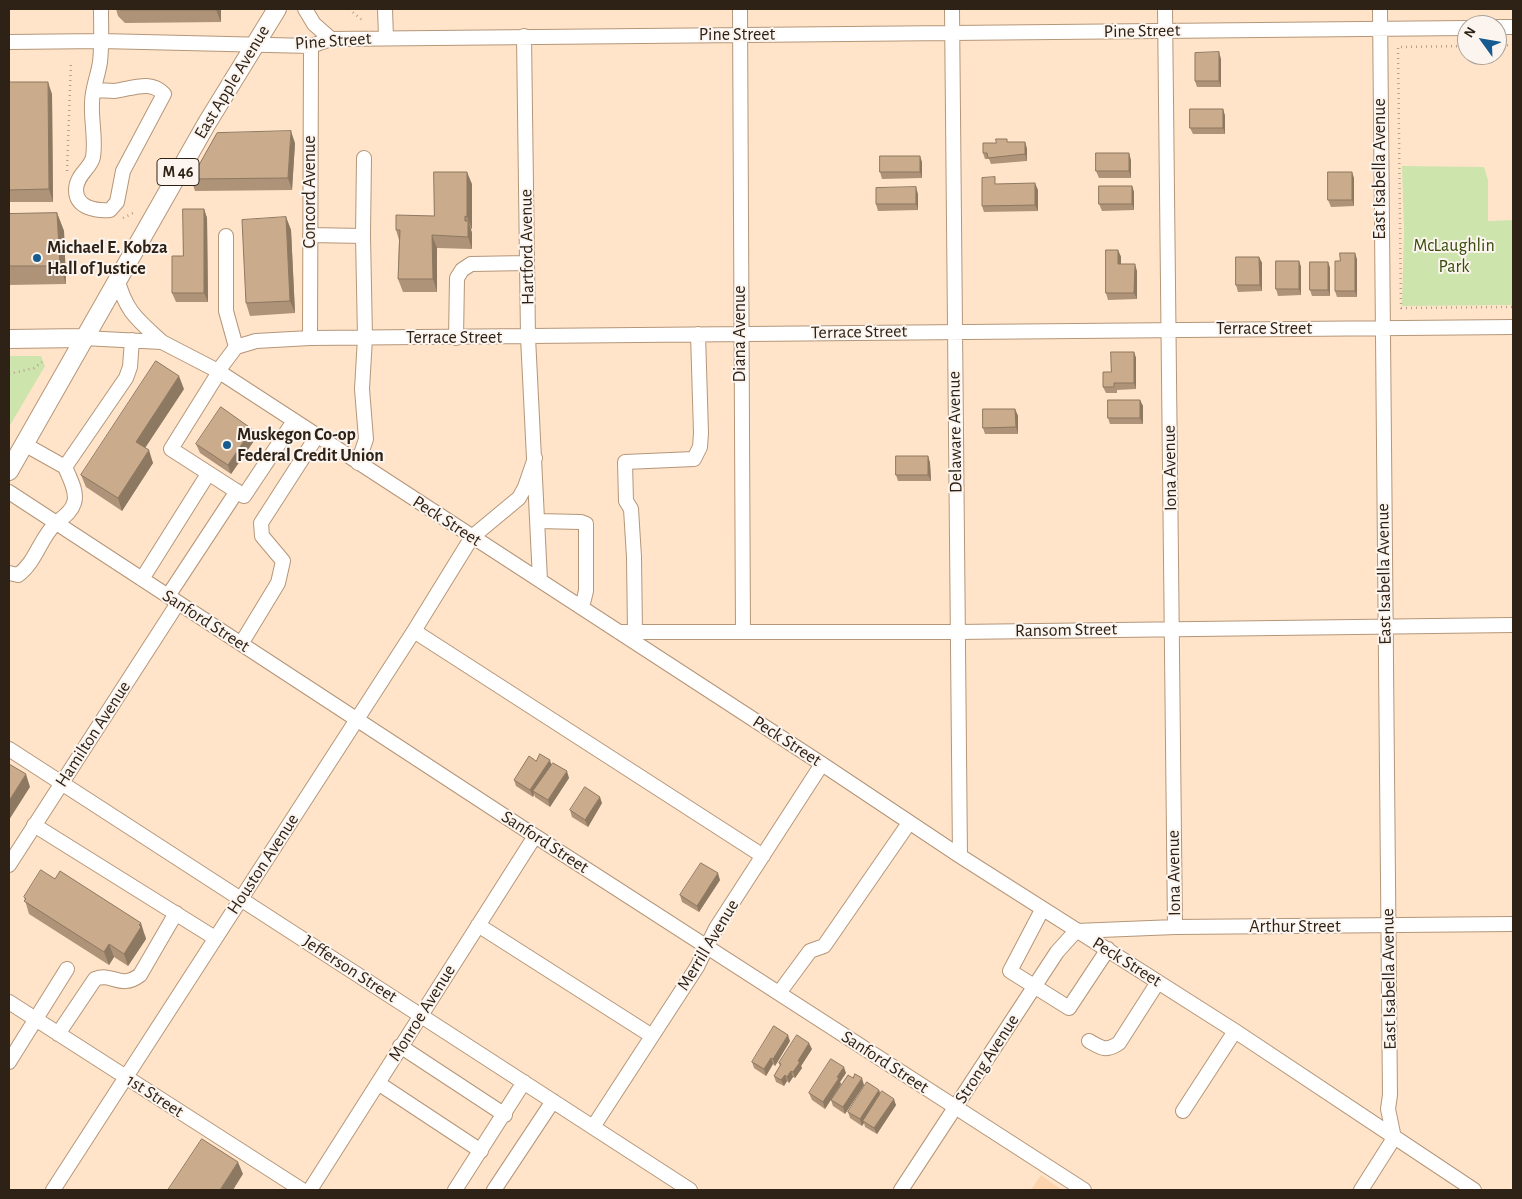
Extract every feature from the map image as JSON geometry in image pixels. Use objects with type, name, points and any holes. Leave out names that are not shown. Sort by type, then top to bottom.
[{"type":"main road","name":"East Apple Avenue","points":[[83,338],[254,44],[277,9]]},
{"type":"main road","points":[[9,339],[83,338]]},
{"type":"main road","name":"M 46","points":[[9,471],[83,338]]},
{"type":"street","points":[[94,90],[115,91],[141,85],[154,88],[164,94],[123,171],[117,202],[110,210],[98,211],[88,208],[80,201],[76,190],[78,179],[93,159],[92,102],[94,90],[100,62],[100,9]]},
{"type":"street","points":[[305,9],[314,24],[331,38]]},
{"type":"street","points":[[385,9],[386,38]]},
{"type":"street","name":"Diana Avenue","points":[[740,9],[740,333],[743,632]]},
{"type":"street","name":"Delaware Avenue","points":[[952,9],[960,856]]},
{"type":"street","name":"Iona Avenue","points":[[1165,9],[1175,927]]},
{"type":"street","name":"East Isabella Avenue","points":[[1380,9],[1388,1108],[1394,1138]]},
{"type":"street","name":"Pine Street","points":[[9,42],[311,46],[331,38],[739,36],[1457,28]]},
{"type":"street","name":"Hartford Avenue","points":[[524,36],[528,337],[540,580]]},
{"type":"street","name":"Concord Avenue","points":[[310,338],[311,46]]},
{"type":"street","points":[[358,463],[366,439],[362,389],[365,338],[364,158]]},
{"type":"street","points":[[310,235],[363,236]]},
{"type":"street","points":[[226,236],[226,311],[236,347],[218,372],[170,449],[241,494]]},
{"type":"street","points":[[456,338],[457,278],[462,270],[471,264],[527,263]]},
{"type":"street","points":[[117,278],[123,299],[132,314],[162,342]]},
{"type":"street","name":"Terrace Street","points":[[236,347],[256,341],[310,338],[1513,327]]},
{"type":"street","points":[[636,632],[631,509],[626,501],[625,462],[694,459],[700,447],[701,433],[698,334]]},
{"type":"street","name":"Peck Street","points":[[83,338],[162,342],[218,372],[582,607],[1042,910],[1108,949],[1235,1031],[1474,1190]]},
{"type":"street","points":[[65,467],[126,378],[130,366],[132,340]]},
{"type":"street","name":"Hamilton Avenue","points":[[9,865],[241,494],[294,421]]},
{"type":"street","points":[[241,644],[278,583],[283,561],[262,536],[261,523],[317,436]]},
{"type":"street","points":[[9,572],[18,575],[27,568],[56,523],[64,518],[75,502],[75,493],[65,467],[24,444]]},
{"type":"street","name":"Hartford Avenue","points":[[472,537],[519,498],[535,458]]},
{"type":"street","points":[[142,579],[208,474]]},
{"type":"street","name":"Sanford Street","points":[[9,492],[535,836],[1084,1190]]},
{"type":"street","points":[[538,521],[581,522],[586,524],[586,591],[582,607]]},
{"type":"street","name":"Houston Avenue","points":[[53,1190],[414,631],[472,537]]},
{"type":"street","name":"Ransom Street","points":[[618,632],[958,632],[1384,625],[1513,625]]},
{"type":"street","points":[[414,631],[762,856]]},
{"type":"street","name":"Jefferson Street","points":[[9,749],[690,1190]]},
{"type":"street","name":"Merrill Avenue","points":[[593,1127],[708,947],[716,928],[822,764]]},
{"type":"street","points":[[779,993],[810,951],[824,946],[909,823]]},
{"type":"street","points":[[34,825],[215,938]]},
{"type":"street","name":"Monroe Avenue","points":[[310,1190],[535,836]]},
{"type":"street","points":[[1042,910],[1010,971],[1070,1008],[1108,949]]},
{"type":"street","points":[[58,1034],[95,979],[103,976],[121,982],[132,980],[140,975],[176,913]]},
{"type":"street","name":"Arthur Street","points":[[1076,931],[1175,927],[1513,924]]},
{"type":"street","points":[[478,925],[652,1036]]},
{"type":"street","name":"Strong Avenue","points":[[901,1190],[1057,952],[1076,931]]},
{"type":"street","points":[[9,1062],[67,969]]},
{"type":"street","points":[[1089,1041],[1104,1050],[1111,1049],[1119,1043],[1158,982]]},
{"type":"street","name":"1st Street","points":[[9,1002],[302,1190]]},
{"type":"street","points":[[1183,1111],[1235,1031]]},
{"type":"street","points":[[400,1046],[505,1115]]},
{"type":"street","points":[[378,1082],[481,1151]]},
{"type":"street","points":[[456,1190],[505,1115],[524,1082]]},
{"type":"street","points":[[494,1190],[553,1101]]},
{"type":"street","points":[[1361,1190],[1394,1138]]},
{"type":"path","points":[[348,9],[362,20]]},
{"type":"path","points":[[1457,46],[1398,46],[1401,308],[1513,307]]},
{"type":"path","points":[[9,374],[34,368],[42,362]]},
{"type":"shaded area","points":[[1041,1175],[1062,1190],[1031,1190]]},
{"type":"green space","name":"McLaughlin Park","points":[[1402,166],[1484,167],[1488,180],[1488,221],[1513,220],[1513,305],[1402,306],[1404,230]]},
{"type":"green space","points":[[9,356],[41,356],[45,366],[9,427]]},
{"type":"building","points":[[216,9],[216,10],[120,10]]},
{"type":"building","points":[[1219,52],[1219,81],[1195,81],[1195,53]]},
{"type":"building","points":[[9,82],[48,82],[49,189],[9,190]]},
{"type":"building","points":[[1190,109],[1223,109],[1223,128],[1190,128]]},
{"type":"building","points":[[291,131],[288,178],[191,179],[217,133]]},
{"type":"building","points":[[996,139],[1007,139],[1007,142],[1025,142],[1025,154],[988,158],[987,153],[983,153],[983,143],[996,143]]},
{"type":"building","points":[[1096,153],[1129,153],[1129,171],[1096,171]]},
{"type":"building","points":[[880,156],[920,156],[920,172],[880,172]]},
{"type":"building","points":[[434,172],[467,172],[467,217],[465,216],[465,221],[468,221],[468,237],[432,235],[433,279],[398,279],[400,230],[396,230],[396,215],[434,216]]},
{"type":"building","points":[[1328,172],[1352,172],[1352,200],[1328,200]]},
{"type":"building","points":[[995,177],[995,184],[1035,183],[1035,205],[982,206],[982,178]]},
{"type":"building","points":[[1099,186],[1132,186],[1132,204],[1099,204]]},
{"type":"building","points":[[916,187],[916,204],[876,204],[876,188]]},
{"type":"building","points":[[183,209],[204,209],[204,293],[172,293],[172,256],[183,256]]},
{"type":"building","points":[[57,213],[60,266],[9,266],[9,214]]},
{"type":"building","points":[[286,217],[290,301],[246,303],[242,220]]},
{"type":"building","points":[[1106,250],[1118,250],[1118,264],[1135,264],[1134,293],[1106,293]]},
{"type":"building","points":[[1340,253],[1355,253],[1355,291],[1335,291],[1335,261],[1340,261]]},
{"type":"building","points":[[1236,257],[1259,257],[1260,285],[1236,285]]},
{"type":"building","points":[[1276,261],[1299,261],[1299,289],[1276,289]]},
{"type":"building","points":[[1310,262],[1328,262],[1328,290],[1310,290]]},
{"type":"building","points":[[1111,352],[1134,352],[1134,383],[1114,383],[1114,387],[1103,387],[1103,372],[1111,372]]},
{"type":"building","points":[[156,361],[179,376],[136,442],[149,450],[118,498],[81,475]]},
{"type":"building","points":[[1108,400],[1140,400],[1140,418],[1108,418]]},
{"type":"building","points":[[221,407],[252,429],[228,465],[196,444]]},
{"type":"building","points":[[983,409],[1015,409],[1016,427],[983,428]]},
{"type":"building","points":[[896,456],[928,456],[928,475],[896,475]]},
{"type":"building","points":[[540,754],[550,760],[530,790],[514,780],[529,756],[536,761]]},
{"type":"building","points":[[553,763],[567,771],[548,800],[533,791]]},
{"type":"building","points":[[9,764],[26,774],[9,801]]},
{"type":"building","points":[[585,787],[600,797],[585,820],[570,810]]},
{"type":"building","points":[[701,863],[718,873],[697,906],[680,895]]},
{"type":"building","points":[[41,870],[55,879],[60,871],[141,923],[139,925],[141,927],[124,954],[109,944],[104,952],[24,901],[26,899],[24,897]]},
{"type":"building","points":[[774,1026],[788,1035],[773,1059],[771,1058],[764,1069],[752,1062]]},
{"type":"building","points":[[797,1035],[809,1043],[793,1072],[791,1071],[787,1077],[785,1075],[781,1080],[774,1076],[781,1064],[779,1063]]},
{"type":"building","points":[[831,1059],[844,1067],[823,1102],[809,1093]]},
{"type":"building","points":[[855,1074],[862,1078],[843,1107],[831,1100],[848,1075],[853,1078]]},
{"type":"building","points":[[867,1082],[879,1090],[860,1119],[848,1112]]},
{"type":"building","points":[[882,1091],[894,1099],[874,1128],[863,1121]]},
{"type":"building","points":[[202,1139],[238,1162],[220,1190],[168,1190]]},
{"type":"place","name":"Michael E. Kobza Hall of Justice","points":[[37,258]]},
{"type":"place","name":"Muskegon Co-op Federal Credit Union","points":[[227,445]]}]
